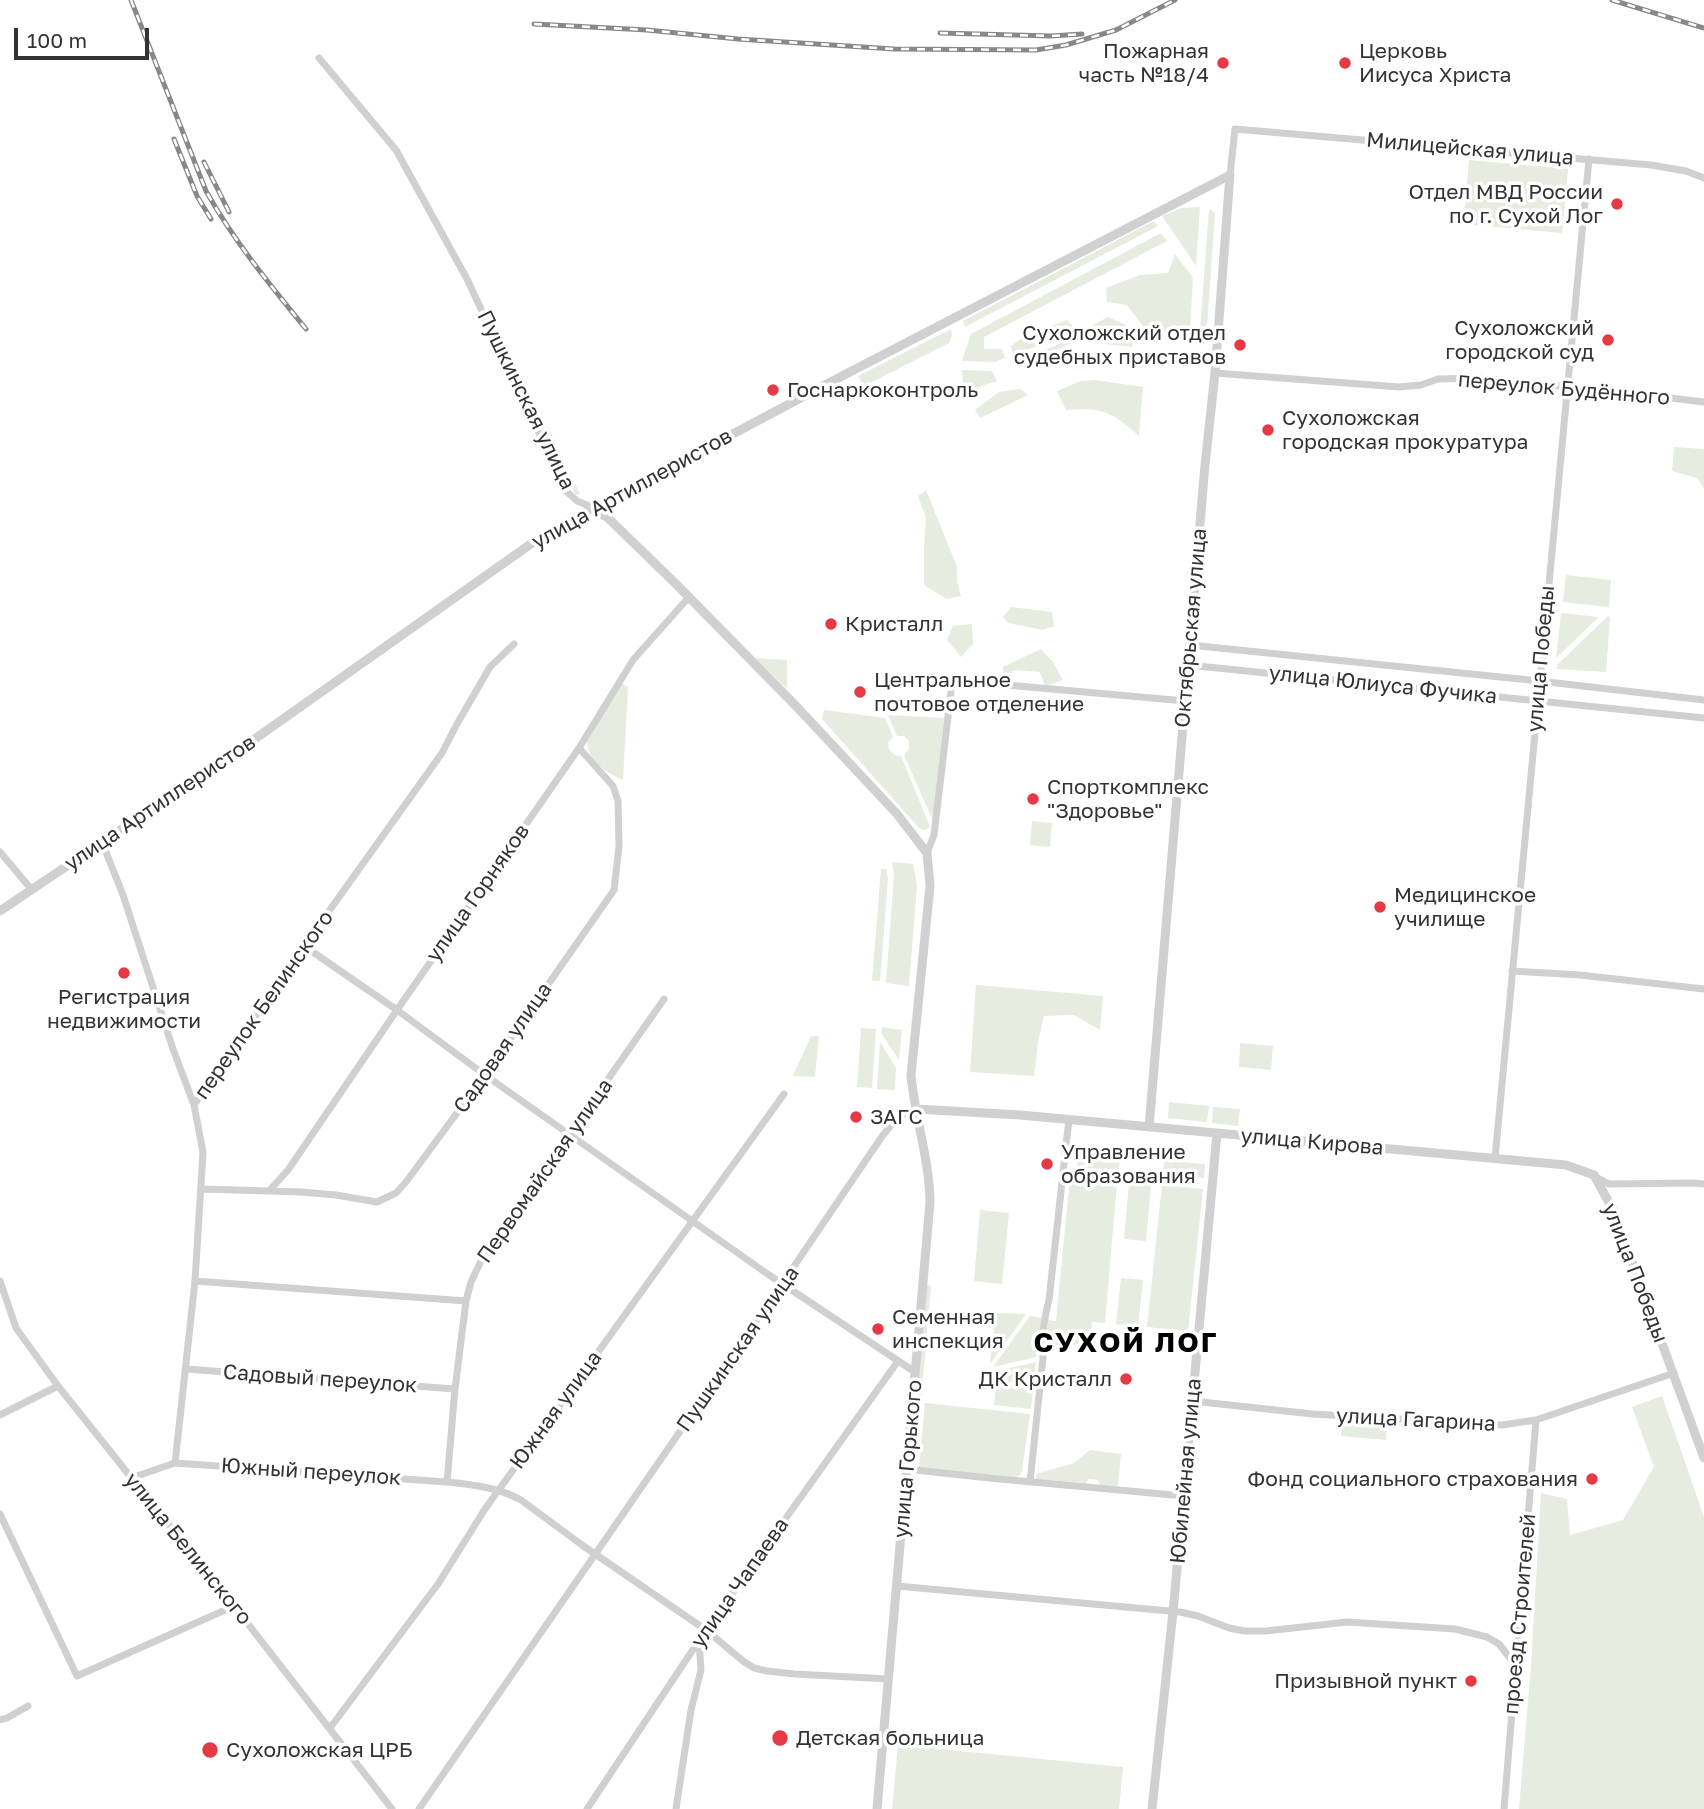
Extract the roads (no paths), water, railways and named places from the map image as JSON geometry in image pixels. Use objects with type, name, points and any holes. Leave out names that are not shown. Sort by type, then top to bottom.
[{"type":"street","name":"Пушкинская улица","points":[[319,58],[396,150],[467,279],[566,491],[577,501],[608,518],[689,597],[888,804],[927,853]]},
{"type":"street","name":"Милицейская улица","points":[[1235,130],[1651,164],[1704,178]]},
{"type":"street","name":"Октябрьская улица","points":[[1149,1127],[1235,130]]},
{"type":"street","name":"улица Победы","points":[[1495,1158],[1589,159]]},
{"type":"street","name":"улица Артиллеристов","points":[[0,911],[253,741],[536,541],[592,507],[1230,175]]},
{"type":"street","name":"переулок Будённого","points":[[1215,373],[1399,387],[1421,385],[1438,379],[1481,378],[1704,402]]},
{"type":"street","name":"улица Горняков","points":[[269,1191],[288,1170],[579,748],[633,660],[689,597]]},
{"type":"street","name":"переулок Белинского","points":[[175,1463],[202,1189],[203,1153],[194,1105],[442,753],[490,667],[514,644]]},
{"type":"street","name":"улица Юлиуса Фучика","points":[[1190,645],[1704,700]]},
{"type":"street","name":"улица Юлиуса Фучика","points":[[1188,666],[1704,718]]},
{"type":"street","points":[[916,1109],[911,1075],[930,886],[927,853],[934,835],[951,691],[950,680],[1185,701]]},
{"type":"street","name":"Садовая улица","points":[[269,1191],[336,1195],[377,1202],[396,1194],[485,1075],[614,890],[619,846],[618,801],[613,786],[579,748]]},
{"type":"street","points":[[102,842],[123,895],[194,1105]]},
{"type":"street","points":[[0,852],[32,890]]},
{"type":"street","points":[[304,946],[782,1284],[915,1373]]},
{"type":"street","points":[[1513,971],[1580,975],[1704,989]]},
{"type":"street","name":"Первомайская улица","points":[[447,1482],[455,1390],[466,1301],[471,1282],[481,1261],[664,999]]},
{"type":"street","name":"Южная улица","points":[[330,1728],[438,1584],[485,1509],[784,1094]]},
{"type":"street","name":"Пушкинская улица","points":[[419,1809],[883,1135],[898,1117],[916,1109]]},
{"type":"street","name":"улица Кирова","points":[[916,1109],[1069,1119],[1566,1165],[1594,1175],[1609,1184],[1704,1184]]},
{"type":"street","name":"улица Горького","points":[[877,1809],[930,1202],[930,1176],[916,1109]]},
{"type":"street","points":[[1030,1482],[1042,1348],[1069,1119]]},
{"type":"street","name":"Юбилейная улица","points":[[1152,1809],[1217,1133]]},
{"type":"street","name":"улица Победы","points":[[1594,1175],[1616,1218],[1704,1458]]},
{"type":"street","points":[[202,1189],[269,1191]]},
{"type":"street","name":"улица Белинского","points":[[0,1281],[16,1328],[58,1386],[392,1809]]},
{"type":"street","points":[[195,1281],[466,1301]]},
{"type":"street","name":"улица Чапаева","points":[[587,1809],[699,1640],[898,1361]]},
{"type":"street","name":"Садовый переулок","points":[[186,1369],[455,1390]]},
{"type":"street","name":"улица Гагарина","points":[[1192,1401],[1313,1414],[1484,1425],[1519,1423],[1536,1420],[1674,1373]]},
{"type":"street","points":[[0,1415],[58,1386]]},
{"type":"street","name":"проезд Строителей","points":[[1504,1809],[1536,1420]]},
{"type":"street","points":[[131,1478],[175,1463]]},
{"type":"street","name":"Южный переулок","points":[[175,1463],[447,1482],[499,1490],[521,1500],[706,1630],[754,1668],[888,1679]]},
{"type":"street","points":[[906,1469],[1184,1496]]},
{"type":"street","points":[[0,1514],[78,1676],[234,1606]]},
{"type":"street","points":[[897,1586],[1173,1612],[1198,1616],[1244,1631],[1347,1622],[1455,1629],[1487,1637],[1499,1644],[1516,1667]]},
{"type":"street","points":[[676,1809],[691,1710],[701,1670],[699,1640]]},
{"type":"street","points":[[0,1720],[28,1706]]},
{"type":"railway","points":[[131,0],[206,191],[240,245],[306,329]]},
{"type":"railway","points":[[534,24],[894,49],[1036,50],[1066,45],[1116,30],[1175,0]]},
{"type":"railway","points":[[1612,0],[1704,28]]},
{"type":"railway","points":[[940,33],[1051,36],[1082,34]]},
{"type":"railway","points":[[174,139],[197,196],[211,219]]},
{"type":"railway","points":[[204,162],[229,212]]},
{"type":"place","name":"Пожарная часть №18/4","points":[[1223,63]]},
{"type":"place","name":"Церковь Иисуса Христа","points":[[1345,63]]},
{"type":"place","name":"Отдел МВД России по г. Сухой Лог","points":[[1617,204]]},
{"type":"place","name":"Сухоложский городской суд","points":[[1608,340]]},
{"type":"place","name":"Сухоложский отдел судебных приставов","points":[[1240,345]]},
{"type":"place","name":"Госнаркоконтроль","points":[[773,390]]},
{"type":"place","name":"Сухоложская городская прокуратура","points":[[1268,430]]},
{"type":"place","name":"Кристалл","points":[[831,624]]},
{"type":"place","name":"Центральное почтовое отделение","points":[[860,692]]},
{"type":"place","name":"Спорткомплекс \"Здоровье\"","points":[[1033,799]]},
{"type":"place","name":"Медицинское училище","points":[[1380,907]]},
{"type":"place","name":"Регистрация недвижимости","points":[[124,973]]},
{"type":"place","name":"ЗАГС","points":[[856,1117]]},
{"type":"place","name":"Управление образования","points":[[1047,1164]]},
{"type":"place","name":"Семенная инспекция","points":[[878,1329]]},
{"type":"place","name":"ДК Кристалл","points":[[1126,1379]]},
{"type":"place","name":"Фонд социального страхования","points":[[1592,1479]]},
{"type":"place","name":"Призывной пункт","points":[[1471,1681]]},
{"type":"place","name":"Детская больница","points":[[780,1738]]},
{"type":"place","name":"Сухоложская ЦРБ","points":[[210,1750]]},
{"type":"district","name":"СУХОЙ ЛОГ","points":[[1126,1343]]}]
